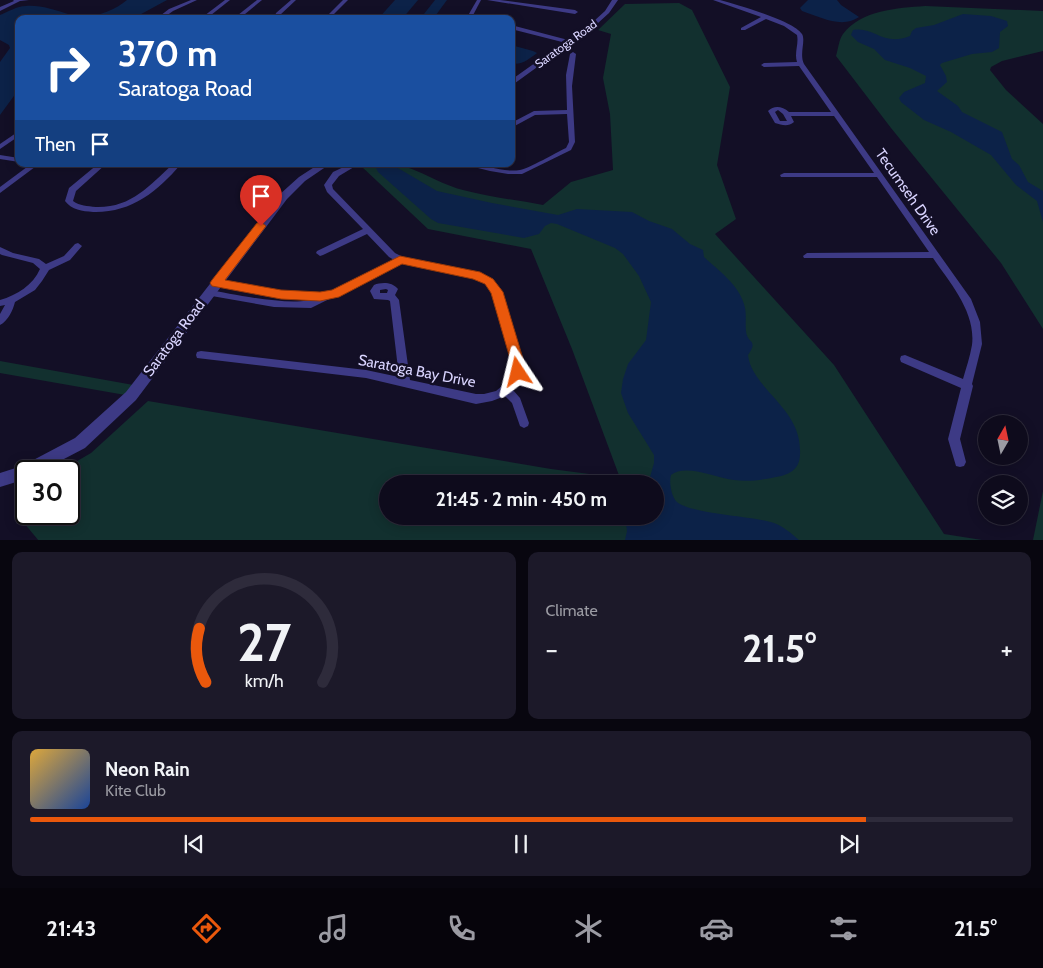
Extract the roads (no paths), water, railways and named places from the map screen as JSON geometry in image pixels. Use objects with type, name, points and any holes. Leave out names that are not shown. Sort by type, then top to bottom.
[{"type":"street","points":[[0,9],[17,1],[28,0]]},
{"type":"street","points":[[164,15],[195,0]]},
{"type":"street","points":[[207,15],[228,0]]},
{"type":"street","points":[[241,15],[260,0]]},
{"type":"street","points":[[278,15],[294,0]]},
{"type":"street","points":[[330,15],[346,0]]},
{"type":"street","points":[[470,15],[479,0]]},
{"type":"street","points":[[489,0],[575,12]]},
{"type":"street","name":"Saratoga Road","points":[[515,81],[602,17],[615,0]]},
{"type":"street","points":[[715,0],[788,25],[798,32],[800,37],[797,55],[801,64],[764,65]]},
{"type":"street","points":[[743,29],[765,17]]},
{"type":"street","points":[[515,28],[570,42]]},
{"type":"street","points":[[483,167],[517,172],[530,169],[563,153],[572,144],[570,64],[573,54]]},
{"type":"street","name":"Tecumseh Drive","points":[[801,64],[936,255],[966,300],[975,322],[977,344],[954,439],[960,462]]},
{"type":"street","points":[[515,124],[538,112],[571,112]]},
{"type":"street","points":[[787,114],[836,114]]},
{"type":"street","points":[[0,146],[15,136]]},
{"type":"street","points":[[0,157],[15,159]]},
{"type":"street","points":[[0,191],[31,167]]},
{"type":"street","points":[[99,167],[72,190],[69,197],[75,206],[106,210],[127,206],[139,199],[174,167]]},
{"type":"street","name":"Saratoga Road","points":[[52,460],[80,443],[131,396],[283,197],[302,179],[320,167]]},
{"type":"street","points":[[350,167],[333,176],[329,187],[392,255],[400,260],[476,275],[493,285],[497,292],[518,366],[516,377],[506,390],[516,401],[524,423]]},
{"type":"street","points":[[784,175],[879,175]]},
{"type":"street","points":[[320,254],[368,230]]},
{"type":"street","points":[[0,303],[11,300],[33,287],[42,277],[45,268],[66,258],[78,246]]},
{"type":"street","points":[[0,250],[22,259],[38,261],[45,268]]},
{"type":"street","points":[[807,256],[936,255]]},
{"type":"street","points":[[212,288],[274,304],[311,305],[400,260]]},
{"type":"street","points":[[390,296],[394,300],[405,382]]},
{"type":"street","points":[[0,321],[9,309],[11,300]]},
{"type":"street","name":"Saratoga Bay Drive","points":[[201,355],[243,361],[325,368],[405,382],[476,399],[495,396],[506,390]]},
{"type":"street","points":[[905,359],[968,386]]},
{"type":"street","name":"Saratoga Road","points":[[0,480],[15,475]]},
{"type":"water","points":[[127,0],[167,0],[139,15],[95,15],[107,12]]},
{"type":"water","points":[[395,0],[418,0],[405,15],[382,15]]},
{"type":"water","points":[[435,0],[447,0],[436,15],[423,15]]},
{"type":"water","points":[[808,0],[837,0],[841,5],[859,17],[845,22],[823,19],[802,11],[800,8]]},
{"type":"water","points":[[23,6],[47,8],[72,15],[15,15],[15,94],[0,115],[0,62],[10,48],[9,45],[0,40],[0,15]]},
{"type":"water","points":[[963,14],[991,16],[1007,21],[1008,26],[1000,32],[999,48],[992,52],[972,54],[942,63],[940,65],[947,82],[937,91],[958,106],[962,112],[1002,132],[1012,159],[1019,165],[1028,182],[1043,191],[1043,222],[1037,201],[1016,185],[991,155],[951,132],[924,120],[901,102],[899,98],[904,92],[925,83],[926,76],[910,68],[885,60],[874,49],[858,42],[851,35],[853,30],[860,30],[886,38],[901,39],[910,36],[916,28],[934,25]]},
{"type":"water","points":[[515,46],[537,53],[522,63],[515,64]]},
{"type":"water","points":[[378,167],[396,167],[437,191],[558,215],[577,209],[632,212],[649,221],[672,229],[690,244],[703,250],[704,257],[727,278],[741,297],[744,304],[747,335],[752,344],[748,355],[751,367],[785,410],[792,422],[798,435],[800,456],[797,466],[791,472],[782,476],[760,480],[739,481],[684,470],[671,475],[672,492],[676,501],[683,505],[707,512],[774,523],[799,540],[625,540],[626,525],[664,525],[664,475],[651,475],[654,455],[628,413],[621,393],[628,364],[646,340],[651,302],[639,276],[623,254],[615,248],[557,224],[551,223],[545,226],[539,234],[524,238],[438,223],[378,172],[376,168]]}]
